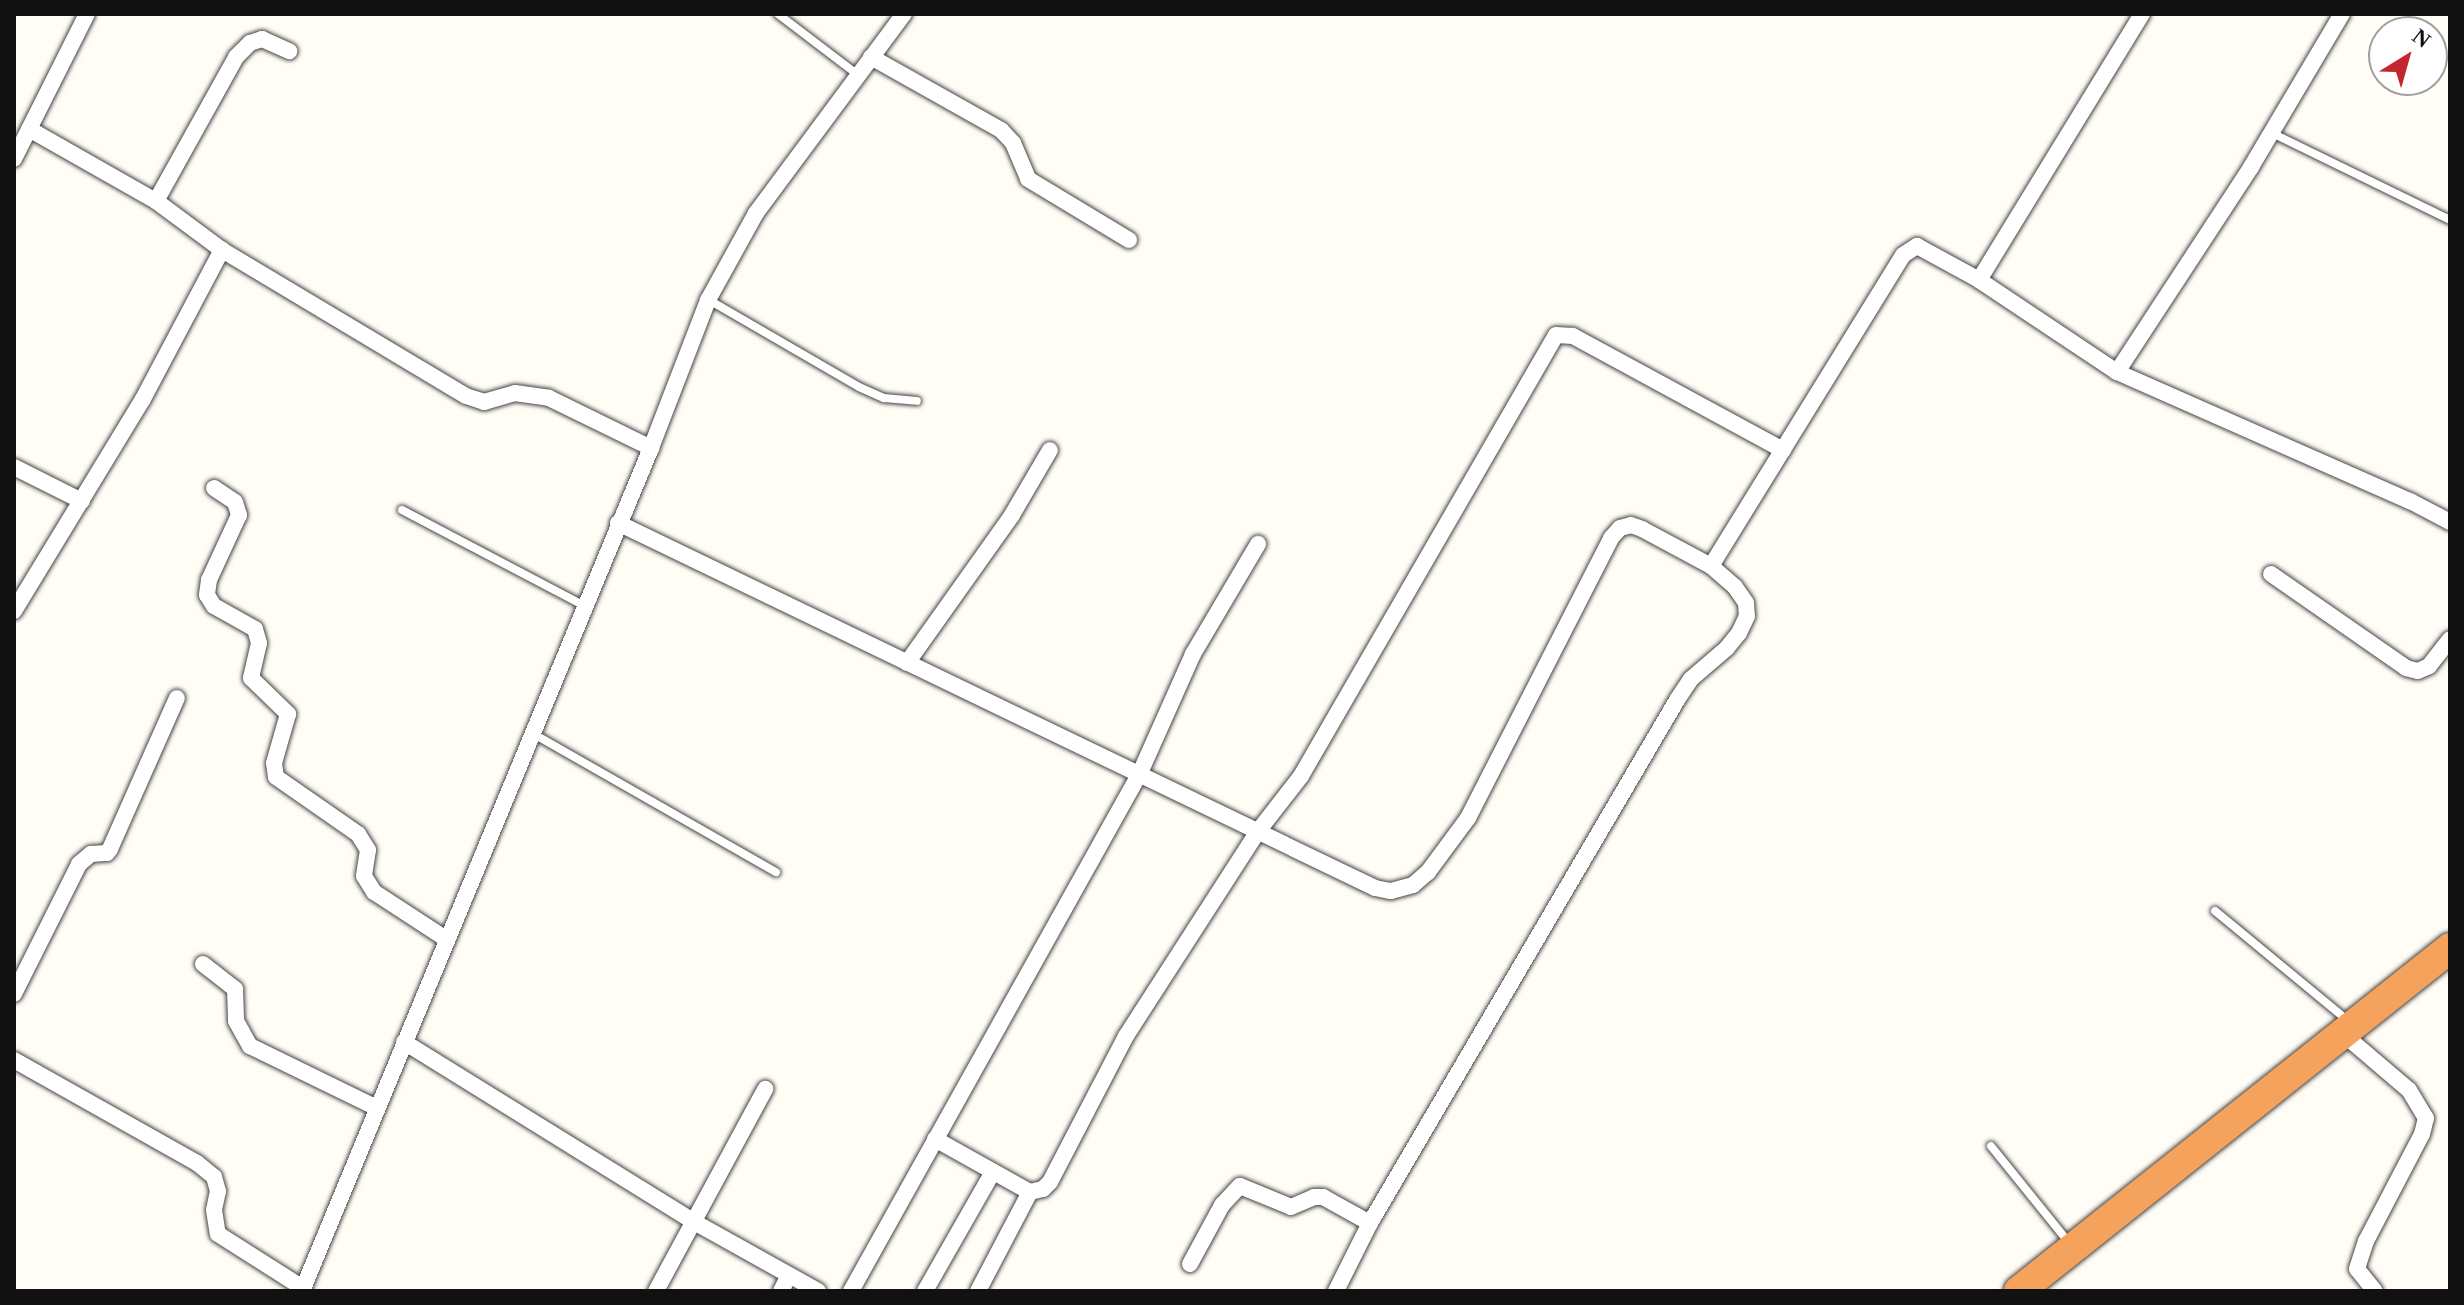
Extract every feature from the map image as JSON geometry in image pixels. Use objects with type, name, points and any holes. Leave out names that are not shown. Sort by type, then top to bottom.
[{"type":"highway","points":[[2019,1291],[2450,948]]},
{"type":"street","points":[[14,159],[87,14]]},
{"type":"street","points":[[14,1060],[197,1163],[214,1177],[218,1191],[214,1210],[218,1234],[303,1290],[583,605],[651,448],[708,300],[756,213],[904,14]]},
{"type":"street","points":[[2117,372],[2271,133],[2342,14]]},
{"type":"street","points":[[1979,280],[2137,16]]},
{"type":"street","points":[[156,201],[236,57],[250,43],[262,39],[289,51]]},
{"type":"street","points":[[871,57],[1001,130],[1013,143],[1028,179],[1129,240]]},
{"type":"street","points":[[29,129],[156,201],[222,250],[466,396],[484,402],[497,401],[515,393],[549,398],[651,448]]},
{"type":"street","points":[[1711,566],[1903,255],[1917,246],[1979,280],[2117,372],[2410,501],[2450,522]]},
{"type":"street","points":[[14,611],[143,399],[222,250]]},
{"type":"street","points":[[935,1139],[1030,1192],[1043,1189],[1050,1182],[1126,1036],[1259,830],[1301,776],[1556,335],[1573,336],[1783,450]]},
{"type":"street","points":[[907,663],[1012,515],[1050,450]]},
{"type":"street","points":[[14,467],[82,501]]},
{"type":"street","points":[[214,488],[235,502],[239,515],[209,580],[207,595],[214,606],[255,629],[259,643],[251,678],[288,714],[274,763],[276,777],[358,834],[368,850],[364,876],[374,892],[446,939]]},
{"type":"street","points":[[618,523],[1375,888],[1391,891],[1413,885],[1428,872],[1468,818],[1611,538],[1620,528],[1631,525],[1711,566],[1746,603],[1747,616],[1739,633],[1727,648],[1691,679],[1677,700],[1370,1223],[1336,1291]]},
{"type":"street","points":[[851,1291],[1140,773],[1193,654],[1258,544]]},
{"type":"street","points":[[2271,574],[2406,668],[2418,671],[2429,666],[2450,639]]},
{"type":"street","points":[[14,994],[79,864],[91,854],[107,853],[110,849],[177,698]]},
{"type":"street","points":[[203,964],[235,989],[236,1021],[250,1046],[377,1108]]},
{"type":"street","points":[[2348,1029],[2409,1090],[2426,1118],[2422,1134],[2357,1269],[2375,1291]]},
{"type":"street","points":[[404,1042],[694,1222],[784,1284],[818,1291]]},
{"type":"street","points":[[656,1291],[765,1089]]},
{"type":"street","points":[[925,1291],[993,1172]]},
{"type":"street","points":[[1190,1264],[1222,1205],[1240,1186],[1291,1207],[1314,1197],[1323,1197],[1370,1223]]},
{"type":"street","points":[[978,1291],[1030,1192]]},
{"type":"lane","points":[[778,14],[858,75]]},
{"type":"lane","points":[[2271,133],[2450,220]]},
{"type":"lane","points":[[708,300],[859,387],[884,398],[917,401]]},
{"type":"lane","points":[[402,510],[583,605]]},
{"type":"lane","points":[[531,733],[776,872]]},
{"type":"lane","points":[[2215,911],[2348,1029]]},
{"type":"lane","points":[[1991,1146],[2072,1247]]}]
